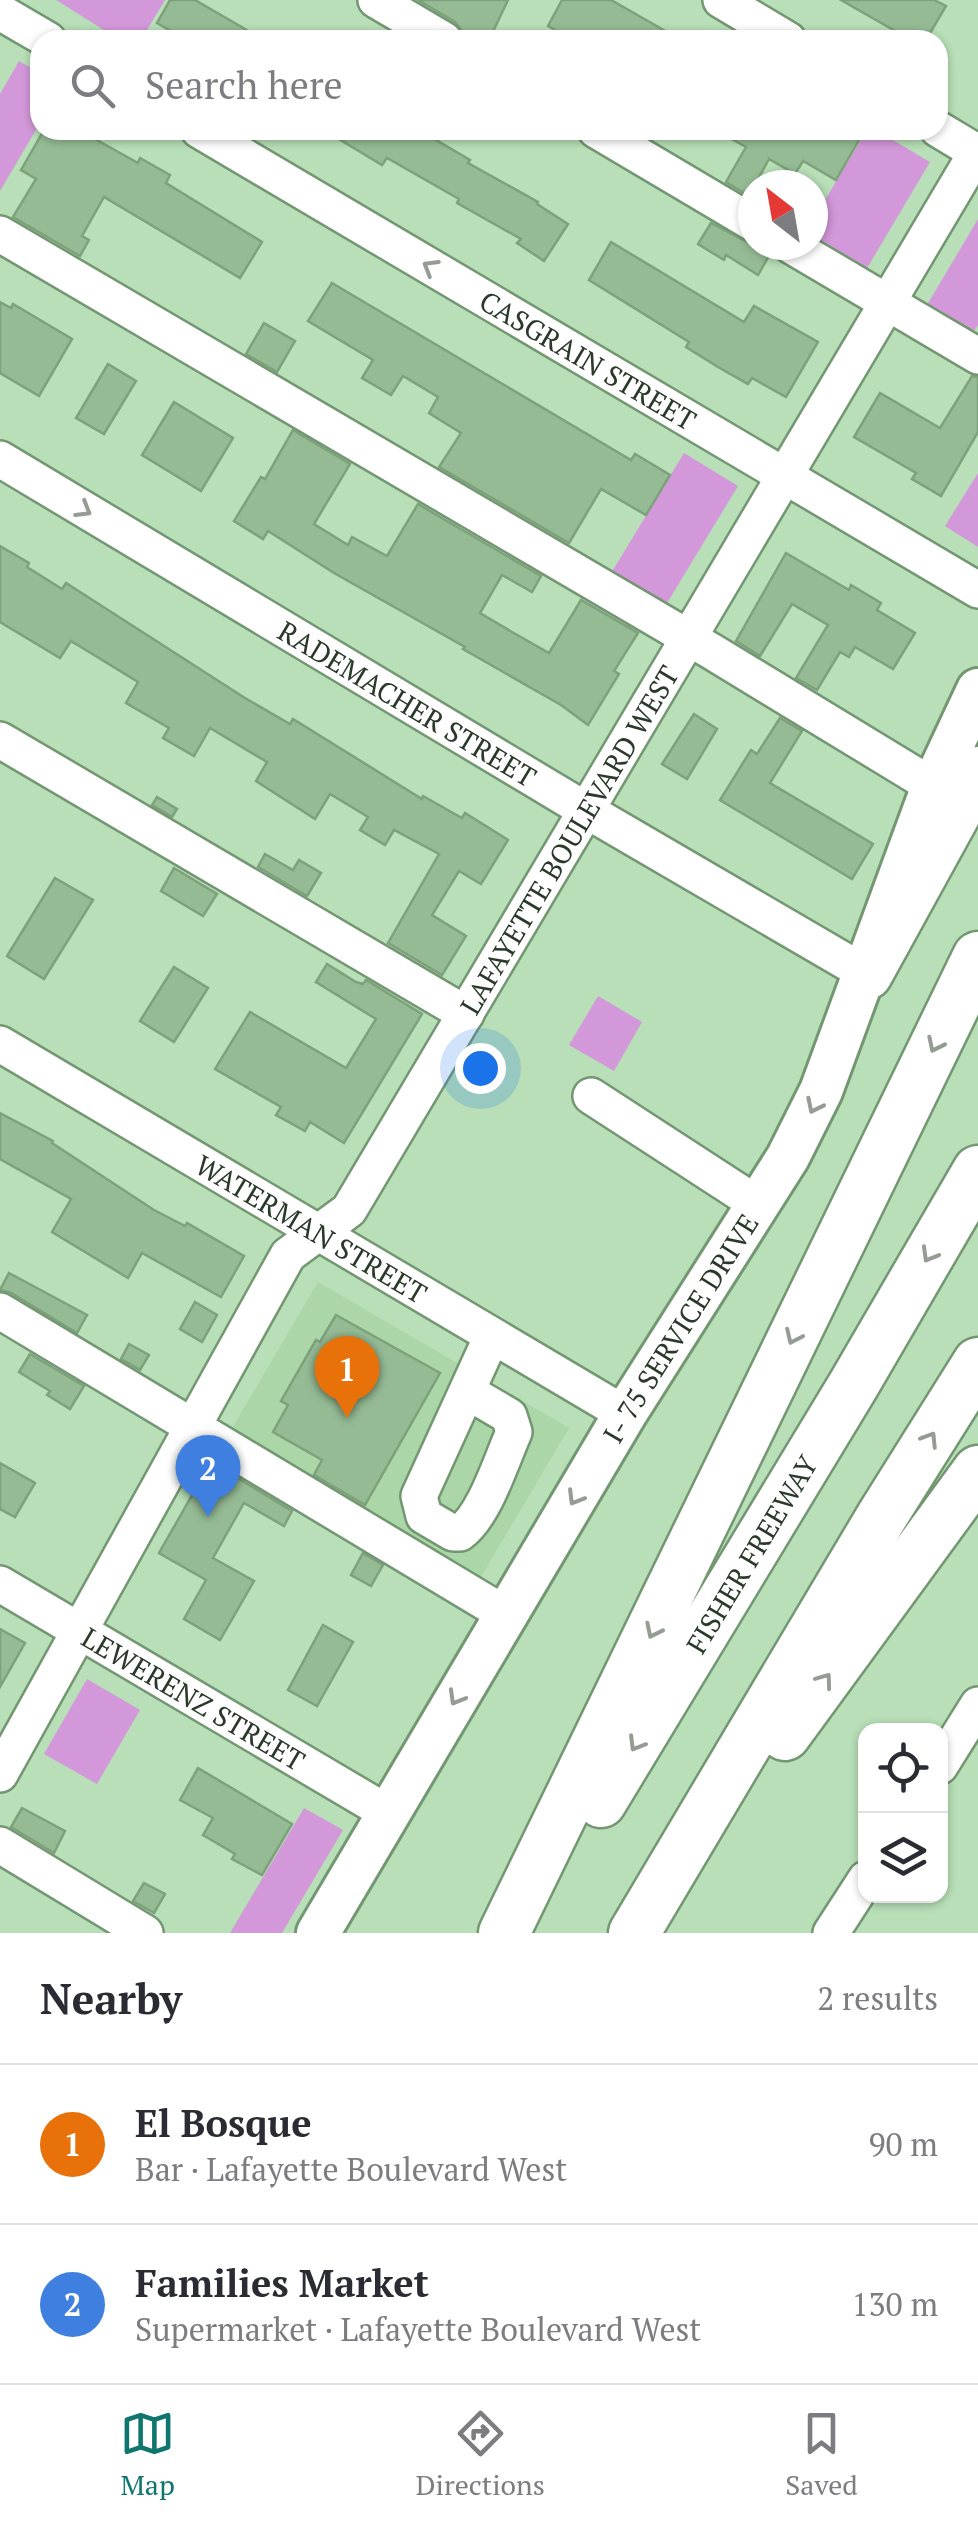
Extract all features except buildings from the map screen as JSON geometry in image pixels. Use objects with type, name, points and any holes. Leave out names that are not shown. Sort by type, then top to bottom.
[{"type":"highway","points":[[867,974],[956,779]]},
{"type":"highway","points":[[504,1933],[978,958]]},
{"type":"highway","name":"FISHER FREEWAY","points":[[522,1933],[844,1401],[978,1171]]},
{"type":"highway","points":[[634,1933],[978,1362]]},
{"type":"highway","points":[[650,1933],[772,1754],[978,1471]]},
{"type":"main road","points":[[956,779],[978,690]]},
{"type":"main road","name":"I- 75 SERVICE DRIVE","points":[[318,1933],[625,1414],[788,1158],[821,1091],[867,974]]},
{"type":"street","points":[[376,0],[427,30]]},
{"type":"street","points":[[721,0],[771,30]]},
{"type":"street","points":[[6,14],[32,30]]},
{"type":"street","points":[[948,135],[978,152]]},
{"type":"street","name":"CASGRAIN STREET","points":[[216,140],[978,590]]},
{"type":"street","points":[[613,140],[738,214]]},
{"type":"street","name":"LAFAYETTE BOULEVARD WEST","points":[[0,1774],[288,1255],[349,1210],[978,152]]},
{"type":"street","points":[[0,234],[689,638],[956,779]]},
{"type":"street","points":[[815,260],[978,356]]},
{"type":"street","name":"RADEMACHER STREET","points":[[0,460],[584,810],[867,974]]},
{"type":"street","points":[[0,740],[466,1014]]},
{"type":"street","name":"WATERMAN STREET","points":[[0,1044],[625,1414]]},
{"type":"street","points":[[591,1096],[759,1205]]},
{"type":"street","points":[[0,1311],[505,1614]]},
{"type":"street","points":[[468,1392],[492,1336]]},
{"type":"street","name":"LEWERENZ STREET","points":[[0,1584],[388,1813]]},
{"type":"street","points":[[948,1753],[978,1705]]},
{"type":"street","points":[[0,1845],[146,1933]]},
{"type":"street","points":[[831,1933],[858,1891]]},
{"type":"shaded area","points":[[56,0],[165,0],[147,30],[104,30]]},
{"type":"shaded area","points":[[19,61],[30,67],[30,140],[0,191],[0,94]]},
{"type":"shaded area","points":[[861,140],[893,140],[930,162],[863,275],[828,254],[828,195]]},
{"type":"shaded area","points":[[978,219],[978,325],[970,337],[924,310]]},
{"type":"shaded area","points":[[684,453],[738,486],[664,608],[610,575]]},
{"type":"shaded area","points":[[978,473],[978,547],[945,526]]},
{"type":"shaded area","points":[[598,996],[642,1022],[614,1071],[569,1045]]},
{"type":"shaded area","points":[[318,1282],[569,1428],[478,1582],[227,1437]]},
{"type":"shaded area","points":[[87,1679],[140,1710],[97,1784],[44,1754]]},
{"type":"shaded area","points":[[304,1808],[343,1830],[282,1933],[230,1933]]},
{"type":"place","name":"El Bosque","points":[[347,1418]]},
{"type":"place","name":"Families Market","points":[[208,1517]]}]
